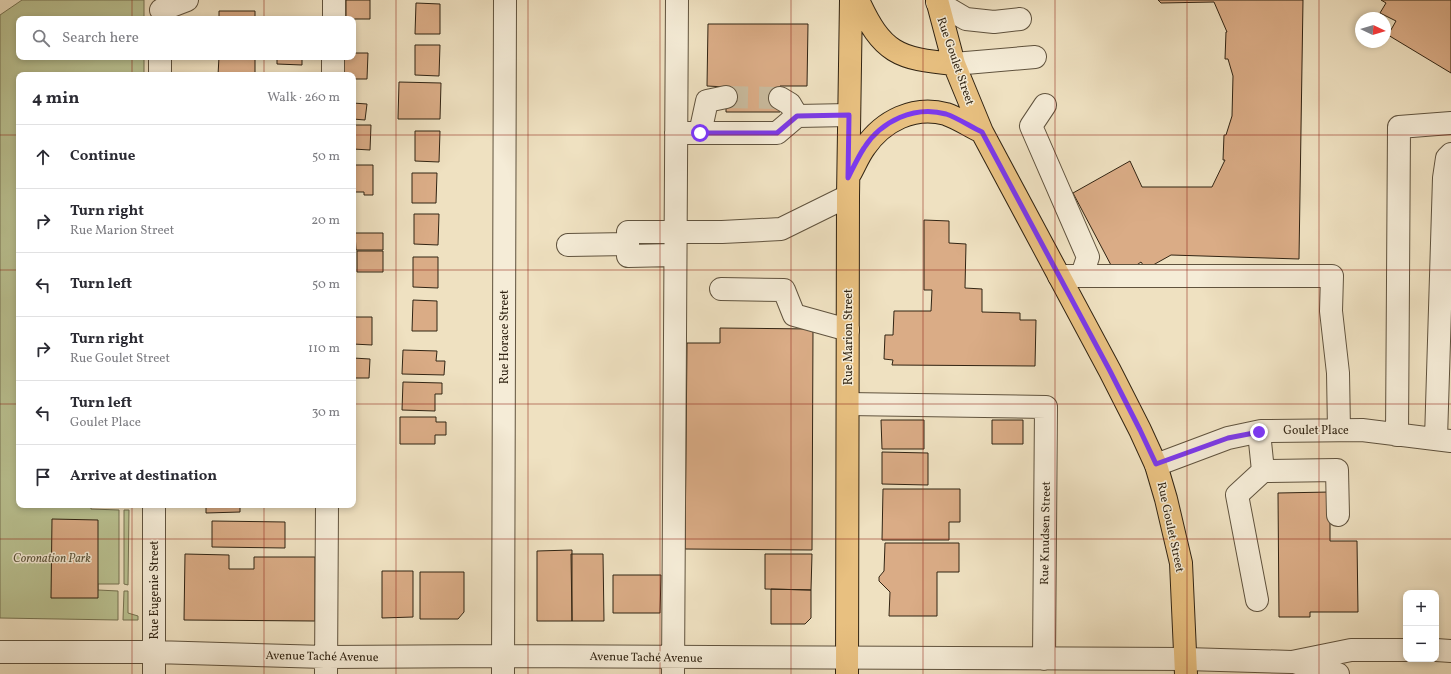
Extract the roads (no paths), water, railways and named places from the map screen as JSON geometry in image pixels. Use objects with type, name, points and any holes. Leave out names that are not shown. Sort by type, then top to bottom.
[{"type":"main road","name":"Rue Marion Street","points":[[847,666],[848,187],[851,0]]},
{"type":"main road","points":[[858,0],[867,20],[879,39],[892,49],[903,56],[918,60],[954,64]]},
{"type":"main road","name":"Rue Goulet Street","points":[[937,1],[954,64],[982,132],[1140,430],[1156,464],[1181,563],[1186,667]]},
{"type":"main road","points":[[848,187],[864,147],[891,122],[906,114],[933,112],[947,115],[982,132]]},
{"type":"street","points":[[161,10],[187,0]]},
{"type":"street","points":[[334,0],[334,16]]},
{"type":"street","name":"Rue Horace Street","points":[[503,665],[505,0]]},
{"type":"street","points":[[673,666],[677,0]]},
{"type":"street","points":[[937,1],[966,19],[994,22],[1020,19]]},
{"type":"street","points":[[954,64],[1035,57]]},
{"type":"street","points":[[160,60],[160,72]]},
{"type":"street","points":[[333,60],[333,72]]},
{"type":"street","points":[[700,133],[708,101],[726,97]]},
{"type":"street","points":[[780,98],[790,104],[797,116]]},
{"type":"street","points":[[1045,105],[1030,126],[1088,257],[1082,275]]},
{"type":"street","points":[[676,133],[777,133],[797,116],[849,115]]},
{"type":"street","points":[[1397,435],[1399,128],[1451,123]]},
{"type":"street","points":[[1444,440],[1447,394],[1444,178],[1447,158],[1451,154]]},
{"type":"street","points":[[628,244],[676,230],[722,232],[781,230],[848,187]]},
{"type":"street","points":[[568,245],[628,244],[675,255]]},
{"type":"street","points":[[1059,276],[1332,276],[1331,311],[1338,373],[1339,430]]},
{"type":"street","points":[[721,289],[784,290],[794,315],[848,330]]},
{"type":"street","name":"Rue Knudsen Street","points":[[848,404],[1046,407],[1044,659]]},
{"type":"street","name":"Goulet Place","points":[[1156,464],[1228,438],[1259,432],[1362,430],[1444,440]]},
{"type":"street","points":[[1259,432],[1263,471]]},
{"type":"street","points":[[1257,600],[1237,495],[1263,471],[1337,470],[1338,515]]},
{"type":"street","name":"Rue Eugenie Street","points":[[154,508],[154,674]]},
{"type":"street","points":[[325,665],[327,508]]},
{"type":"street","name":"Avenue Taché Avenue","points":[[0,652],[154,652],[325,665],[1016,667],[1044,659],[1186,667],[1292,662],[1351,650],[1403,650]]},
{"type":"street","points":[[1439,650],[1451,651]]},
{"type":"street","name":"Avenue Taché Avenue","points":[[1292,662],[1338,674]]},
{"type":"tunnel","points":[[726,97],[780,98]]},
{"type":"park label","name":"Coronation Park","points":[[52,558]]}]
